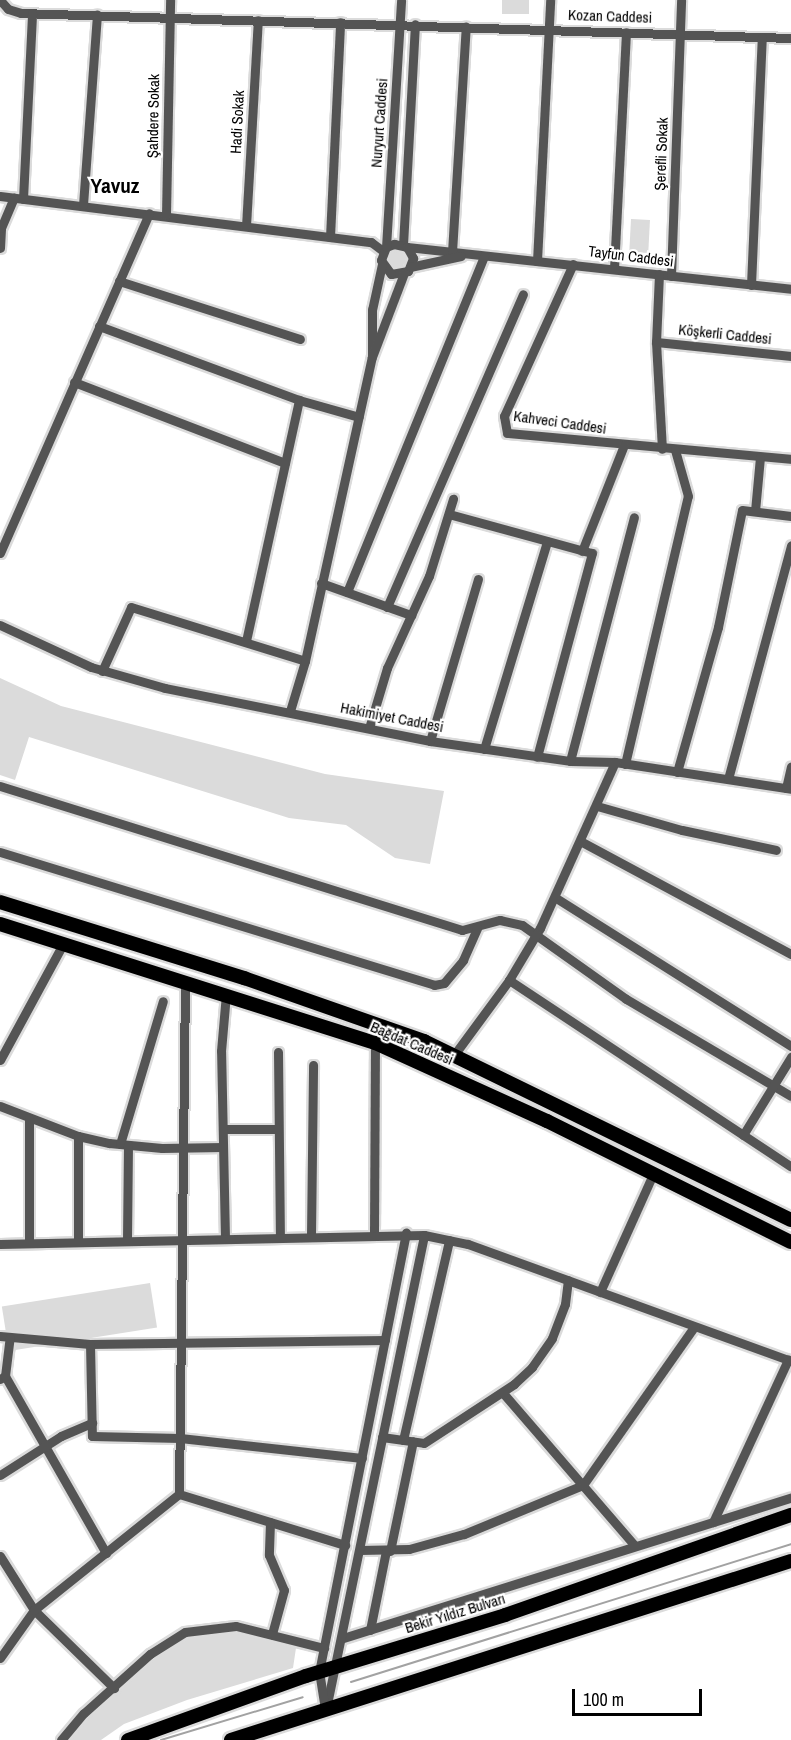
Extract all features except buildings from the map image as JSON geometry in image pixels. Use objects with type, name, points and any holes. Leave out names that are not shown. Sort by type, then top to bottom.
[{"type":"main road","name":"Bağdat Caddesi","points":[[0,902],[244,978],[424,1041],[791,1220]]},
{"type":"main road","name":"Bağdat Caddesi","points":[[0,924],[375,1043],[791,1242]]},
{"type":"main road","name":"Bekir Yıldız Bulvarı","points":[[128,1740],[160,1725],[320,1671],[505,1615],[786,1517]]},
{"type":"main road","points":[[231,1740],[791,1561]]},
{"type":"street","name":"Şahdere Sokak","points":[[166,215],[170,0]]},
{"type":"street","name":"Nuryurt Caddesi","points":[[384,249],[401,0]]},
{"type":"street","points":[[537,261],[550,0]]},
{"type":"street","name":"Şerefli Sokak","points":[[671,276],[681,0]]},
{"type":"street","name":"Kozan Caddesi","points":[[0,2],[12,11],[32,13],[401,23],[791,39]]},
{"type":"street","points":[[0,248],[1,228],[19,199],[32,13]]},
{"type":"street","points":[[83,205],[97,15]]},
{"type":"street","name":"Hadi Sokak","points":[[246,226],[258,20]]},
{"type":"street","points":[[330,237],[340,22]]},
{"type":"street","points":[[290,711],[305,661],[372,357],[412,254],[405,246],[415,24]]},
{"type":"street","points":[[453,252],[466,26]]},
{"type":"street","points":[[614,269],[626,32]]},
{"type":"street","points":[[751,285],[762,37]]},
{"type":"street","points":[[0,196],[330,237],[371,243],[384,249],[405,246]]},
{"type":"street","points":[[0,551],[149,213]]},
{"type":"street","name":"Tayfun Caddesi","points":[[405,246],[791,289]]},
{"type":"street","points":[[372,357],[372,310],[384,249]]},
{"type":"street","points":[[382,264],[391,274],[467,254]]},
{"type":"street","points":[[347,592],[484,256]]},
{"type":"street","name":"Kahveci Caddesi","points":[[573,264],[504,416],[503,426],[507,433],[662,449],[791,459]]},
{"type":"street","points":[[658,274],[656,342],[662,449]]},
{"type":"street","points":[[119,281],[300,339]]},
{"type":"street","points":[[387,607],[523,294]]},
{"type":"street","points":[[99,326],[299,400],[359,417]]},
{"type":"street","name":"Köşkerli Caddesi","points":[[656,342],[791,356]]},
{"type":"street","points":[[74,382],[285,464]]},
{"type":"street","points":[[246,641],[299,400]]},
{"type":"street","points":[[582,551],[624,445]]},
{"type":"street","points":[[454,1055],[509,980],[556,898],[597,806],[620,763],[688,496],[675,450]]},
{"type":"street","points":[[755,511],[760,457]]},
{"type":"street","points":[[369,728],[387,668],[429,576],[453,499]]},
{"type":"street","points":[[677,772],[718,627],[741,510],[791,516]]},
{"type":"street","points":[[448,514],[592,553],[537,757]]},
{"type":"street","points":[[570,761],[634,517]]},
{"type":"street","points":[[484,749],[547,541]]},
{"type":"street","points":[[728,779],[791,545]]},
{"type":"street","points":[[430,741],[478,579]]},
{"type":"street","points":[[321,583],[411,615]]},
{"type":"street","points":[[102,671],[131,607],[305,661]]},
{"type":"street","name":"Hakimiyet Caddesi","points":[[0,625],[102,671],[165,688],[290,711],[430,741],[570,761],[620,763],[788,789]]},
{"type":"street","points":[[788,789],[791,767]]},
{"type":"street","points":[[0,786],[462,930],[508,921],[522,925],[626,999],[773,1088],[791,1096]]},
{"type":"street","points":[[597,806],[681,830],[776,850]]},
{"type":"street","points":[[582,842],[791,954]]},
{"type":"street","points":[[0,852],[434,985],[444,983],[463,960],[477,928]]},
{"type":"street","points":[[556,898],[791,1046]]},
{"type":"street","points":[[0,1060],[4,1043],[63,944]]},
{"type":"street","points":[[509,980],[791,1167]]},
{"type":"street","points":[[179,1494],[180,1149],[185,982]]},
{"type":"street","points":[[225,1238],[222,1051],[226,994]]},
{"type":"street","points":[[127,1240],[124,1145],[163,1001]]},
{"type":"street","points":[[374,1233],[375,1043]]},
{"type":"street","points":[[278,1052],[280,1236]]},
{"type":"street","points":[[743,1135],[791,1057]]},
{"type":"street","points":[[311,1235],[313,1065]]},
{"type":"street","points":[[0,1106],[78,1136],[124,1145],[180,1149],[223,1147]]},
{"type":"street","points":[[29,1118],[29,1243]]},
{"type":"street","points":[[223,1129],[278,1129]]},
{"type":"street","points":[[78,1136],[78,1242]]},
{"type":"street","points":[[600,1292],[653,1174]]},
{"type":"street","points":[[0,1244],[374,1233],[424,1235],[448,1240],[568,1280],[790,1361],[713,1522]]},
{"type":"street","points":[[325,1710],[320,1671],[406,1233]]},
{"type":"street","points":[[325,1710],[343,1638],[424,1235]]},
{"type":"street","points":[[370,1630],[388,1551],[448,1240]]},
{"type":"street","points":[[382,1437],[424,1443],[503,1393],[532,1367],[552,1338],[568,1280]]},
{"type":"street","points":[[360,1550],[388,1551],[423,1546],[491,1525],[583,1485],[694,1327]]},
{"type":"street","points":[[106,1553],[48,1444],[3,1377],[5,1336],[90,1344],[385,1340]]},
{"type":"street","points":[[90,1344],[92,1436],[180,1438],[362,1458]]},
{"type":"street","points":[[503,1393],[635,1546]]},
{"type":"street","points":[[0,1475],[48,1444],[92,1423]]},
{"type":"street","points":[[179,1494],[345,1545]]},
{"type":"street","points":[[0,1658],[34,1611],[179,1494]]},
{"type":"street","points":[[343,1638],[791,1498]]},
{"type":"street","points":[[786,1517],[791,1498]]},
{"type":"street","points":[[270,1522],[268,1550],[284,1590],[272,1634]]},
{"type":"street","points":[[0,1556],[34,1611],[114,1688]]},
{"type":"street","points":[[62,1740],[84,1713],[158,1647],[185,1632],[226,1625],[324,1648]]},
{"type":"shaded area","points":[[502,0],[529,0],[529,14],[502,14]]},
{"type":"shaded area","points":[[631,219],[650,220],[648,253],[629,252]]},
{"type":"shaded area","points":[[397,250],[403,253],[406,259],[403,265],[397,268],[391,265],[388,259],[391,253]]},
{"type":"shaded area","points":[[0,678],[61,706],[325,774],[444,791],[430,864],[395,858],[346,825],[289,818],[29,737],[15,780],[0,775]]},
{"type":"shaded area","points":[[150,1283],[157,1327],[9,1351],[2,1306]]},
{"type":"shaded area","points":[[235,1629],[296,1648],[293,1668],[187,1700],[124,1724],[101,1740],[61,1740],[150,1649],[198,1631]]},
{"type":"waterway","points":[[351,1682],[791,1544]]},
{"type":"waterway","points":[[161,1740],[303,1697]]},
{"type":"district","name":"Yavuz","points":[[115,186]]}]
